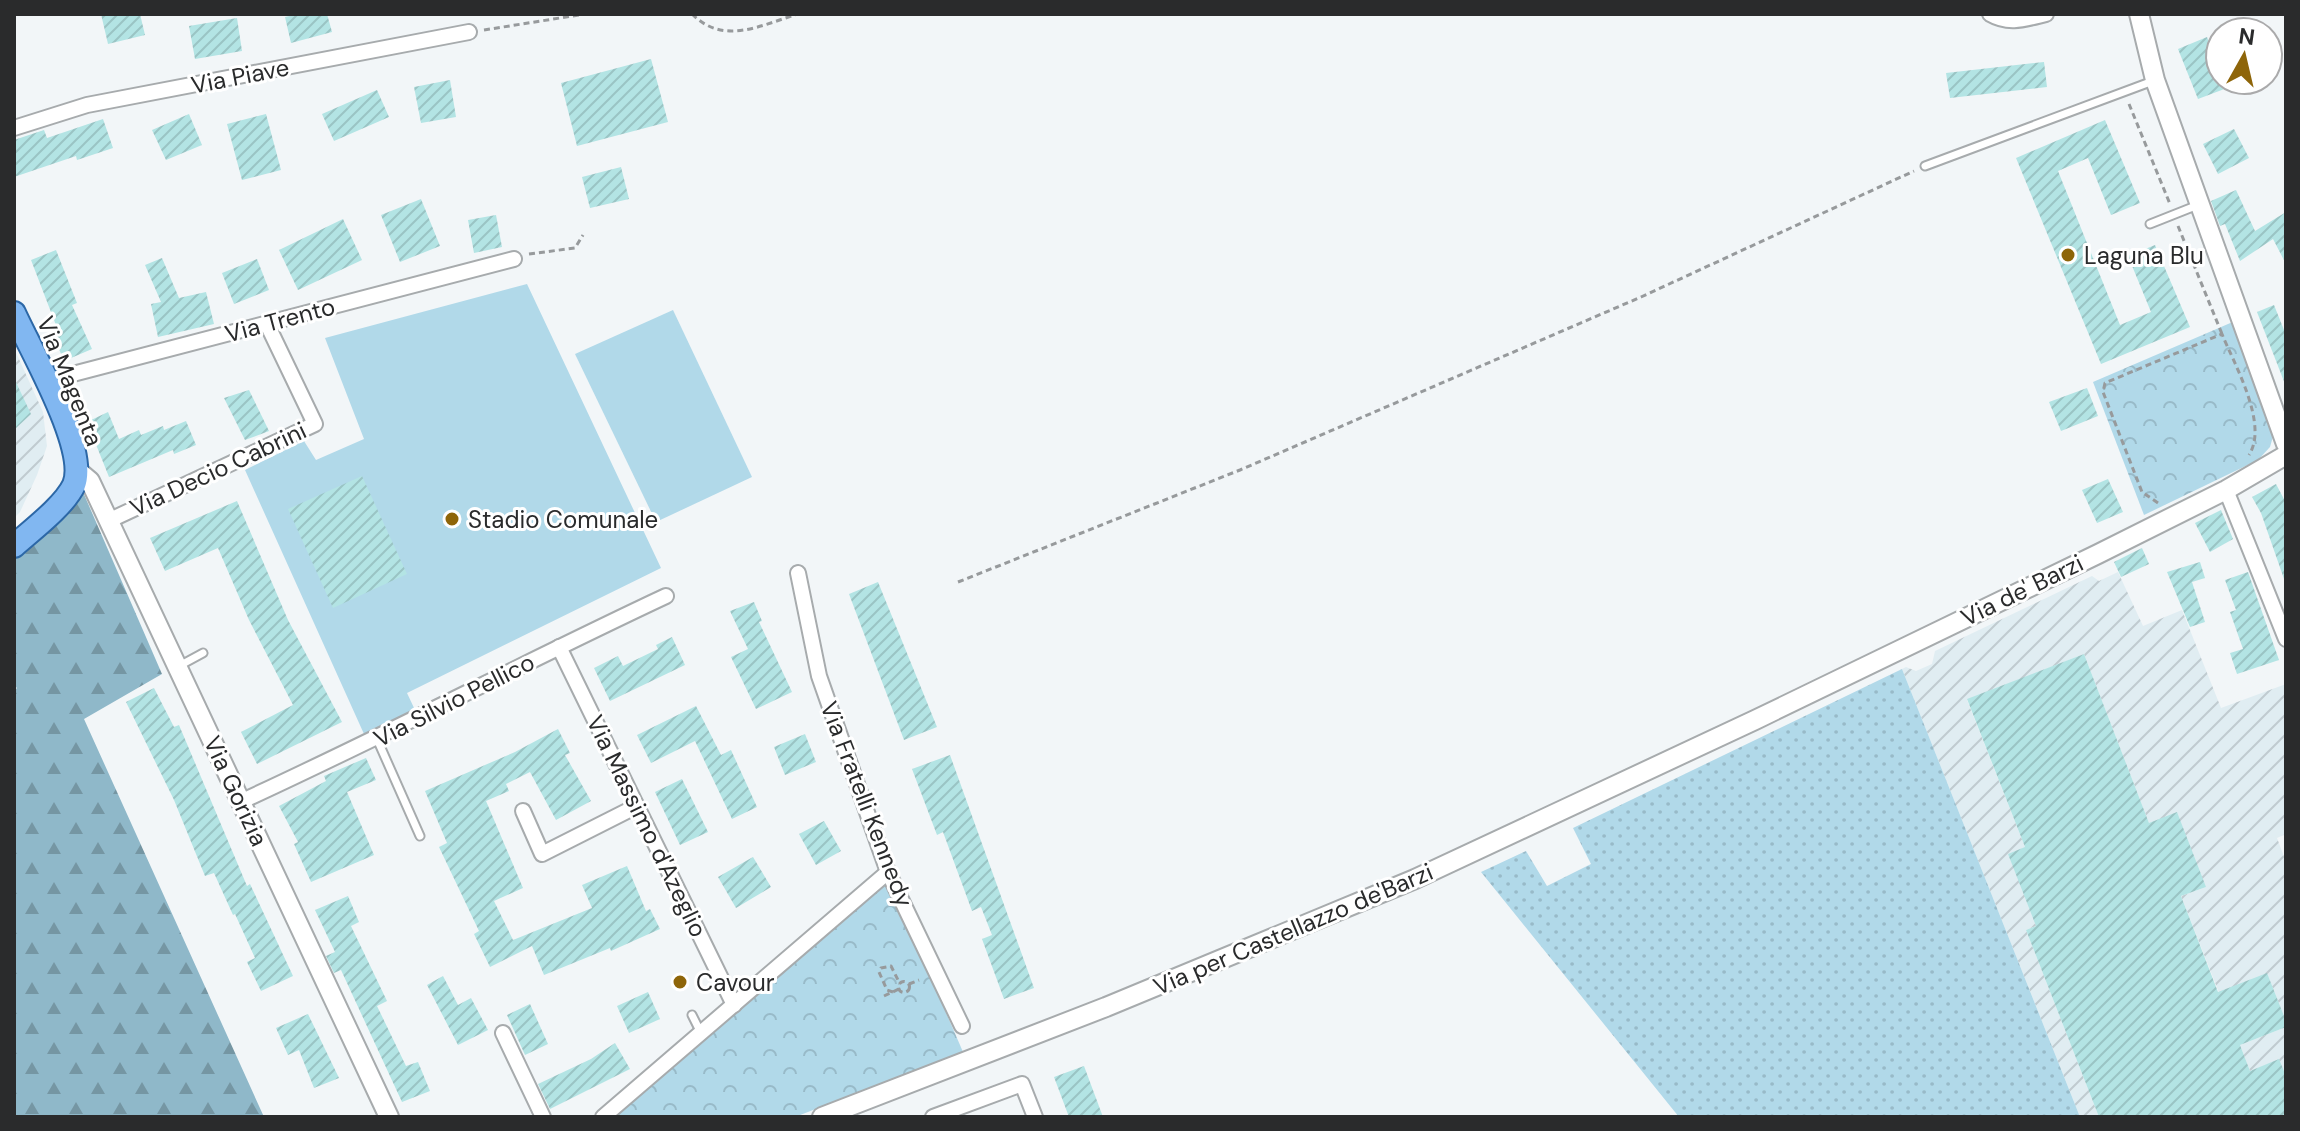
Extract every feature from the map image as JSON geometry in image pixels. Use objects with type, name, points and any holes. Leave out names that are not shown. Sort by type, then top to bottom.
[{"type":"main road","name":"Via Magenta","points":[[15,321],[46,381],[73,446],[77,470]]},
{"type":"main road","points":[[14,546],[66,498],[77,470]]},
{"type":"street","points":[[1990,14],[2001,20],[2018,21],[2046,14]]},
{"type":"street","points":[[2139,14],[2155,80],[2286,444]]},
{"type":"street","name":"Via Piave","points":[[14,128],[87,105],[469,32]]},
{"type":"street","name":"Via Trento","points":[[46,381],[514,259]]},
{"type":"street","name":"Via Decio Cabrini","points":[[108,521],[315,424],[267,324]]},
{"type":"street","points":[[2265,382],[2286,398]]},
{"type":"street","name":"Via de' Barzi","points":[[1755,720],[1801,704],[2100,558],[2286,455]]},
{"type":"street","name":"Via Gorizia","points":[[77,470],[90,481],[389,1117]]},
{"type":"street","points":[[2226,490],[2286,639]]},
{"type":"street","name":"Via Fratelli Kennedy","points":[[798,573],[819,676],[888,872],[962,1026]]},
{"type":"street","name":"Via Silvio Pellico","points":[[240,802],[377,739],[666,596]]},
{"type":"street","name":"Via Massimo d'Azeglio","points":[[559,647],[734,1005]]},
{"type":"street","name":"Via per Castellazzo de'Barzi","points":[[822,1117],[1108,1012],[1415,879],[1544,827],[1755,720]]},
{"type":"street","points":[[523,811],[542,854],[637,806]]},
{"type":"street","points":[[603,1117],[888,872]]},
{"type":"street","points":[[503,1033],[543,1117]]},
{"type":"street","points":[[933,1117],[1022,1084],[1035,1117]]},
{"type":"lane","points":[[1925,166],[2155,80]]},
{"type":"lane","points":[[2150,224],[2201,204]]},
{"type":"lane","points":[[177,667],[203,653]]},
{"type":"lane","points":[[377,739],[420,836]]},
{"type":"lane","points":[[692,1015],[701,1033]]},
{"type":"path","points":[[469,32],[585,14]]},
{"type":"path","points":[[692,14],[714,30],[738,32],[798,14]]},
{"type":"path","points":[[958,582],[1312,439],[1641,297],[1925,166]]},
{"type":"path","points":[[514,259],[528,254],[575,248],[583,235]]},
{"type":"path","points":[[2158,503],[2142,492],[2103,392],[2105,383],[2222,334],[2255,419],[2253,449],[2244,461]]},
{"type":"path","points":[[2150,528],[2147,511],[2169,498]]},
{"type":"path","points":[[893,992],[887,990],[879,970],[891,966],[902,993],[908,992],[909,984]]},
{"type":"path","points":[[884,996],[899,986],[919,980]]},
{"type":"shaded area","points":[[14,348],[43,412],[47,446],[37,475],[20,512],[14,518]]},
{"type":"shaded area","points":[[2118,572],[2143,626],[2182,610],[2221,708],[2286,684],[2286,834],[2277,838],[2286,862],[2286,1021],[2267,974],[2225,1008],[2181,896],[2206,887],[2149,823],[2084,654],[1967,700],[2025,847],[2036,926],[2026,930],[2099,1117],[2080,1117],[1902,669],[1906,667],[1916,671],[1932,664],[1935,651],[2092,576],[2099,581]]},
{"type":"shaded area","points":[[2286,1027],[2286,1076],[2279,1060],[2250,1071],[2240,1045]]},
{"type":"green space","name":"Stadio Comunale","points":[[527,284],[661,568],[407,693],[415,710],[364,734],[245,470],[304,441],[316,460],[364,439],[325,338]]},
{"type":"green space","points":[[673,310],[752,477],[656,522],[575,354]]},
{"type":"green space","points":[[2235,321],[2274,433],[2270,447],[2258,460],[2144,515],[2093,382]]},
{"type":"green space","points":[[83,492],[162,674],[84,719],[264,1117],[14,1117],[14,691],[17,688],[14,685],[14,558]]},
{"type":"green space","points":[[1902,669],[2080,1117],[1679,1117],[1481,872],[1526,851],[1547,886],[1591,864],[1573,828]]},
{"type":"green space","points":[[888,878],[963,1052],[795,1117],[610,1117]]},
{"type":"building","points":[[101,14],[140,14],[145,35],[108,44]]},
{"type":"building","points":[[327,14],[332,32],[291,43],[285,17]]},
{"type":"building","points":[[237,18],[242,51],[195,59],[189,26]]},
{"type":"building","points":[[2204,38],[2206,96],[2198,99],[2178,49]]},
{"type":"building","points":[[651,59],[668,122],[577,146],[561,83]]},
{"type":"building","points":[[2044,62],[2047,87],[1950,98],[1946,73]]},
{"type":"building","points":[[450,80],[456,117],[421,123],[414,87]]},
{"type":"building","points":[[377,90],[389,117],[334,141],[322,114]]},
{"type":"building","points":[[189,114],[202,145],[166,160],[152,130]]},
{"type":"building","points":[[266,114],[281,170],[242,180],[227,124]]},
{"type":"building","points":[[103,119],[113,148],[77,160],[76,156],[14,177],[14,140],[44,130],[47,138]]},
{"type":"building","points":[[2105,120],[2140,203],[2111,215],[2088,158],[2058,171],[2120,325],[2151,312],[2128,256],[2155,245],[2190,327],[2101,364],[2016,158]]},
{"type":"building","points":[[2234,129],[2249,158],[2218,174],[2203,144]]},
{"type":"building","points":[[621,167],[629,199],[590,208],[582,177]]},
{"type":"building","points":[[2236,190],[2255,231],[2286,212],[2286,264],[2273,239],[2240,261],[2225,224],[2220,226],[2211,201]]},
{"type":"building","points":[[421,199],[440,246],[400,262],[381,215]]},
{"type":"building","points":[[496,215],[502,247],[474,253],[468,220]]},
{"type":"building","points":[[343,219],[362,260],[298,290],[279,250]]},
{"type":"building","points":[[56,250],[77,303],[72,305],[92,349],[64,361],[53,335],[59,333],[31,260]]},
{"type":"building","points":[[162,258],[179,298],[206,292],[214,324],[158,337],[151,304],[161,302],[145,265]]},
{"type":"building","points":[[257,259],[269,290],[234,304],[222,273]]},
{"type":"building","points":[[2274,305],[2286,335],[2285,384],[2257,312]]},
{"type":"building","points":[[14,378],[31,414],[14,430]]},
{"type":"building","points":[[2087,388],[2098,416],[2061,431],[2049,402]]},
{"type":"building","points":[[249,390],[269,431],[245,440],[224,398]]},
{"type":"building","points":[[108,412],[119,439],[139,430],[141,435],[186,421],[196,445],[174,454],[173,450],[109,477],[87,422]]},
{"type":"building","points":[[362,476],[407,574],[333,608],[288,509]]},
{"type":"building","points":[[2108,479],[2123,512],[2097,523],[2082,490]]},
{"type":"building","points":[[2276,484],[2286,503],[2284,579],[2261,513],[2252,497]]},
{"type":"building","points":[[237,501],[288,620],[342,722],[257,764],[241,732],[293,705],[249,620],[218,548],[165,571],[150,538]]},
{"type":"building","points":[[2221,510],[2233,539],[2210,552],[2195,523]]},
{"type":"building","points":[[2142,548],[2149,564],[2121,577],[2114,562]]},
{"type":"building","points":[[2200,562],[2205,578],[2192,582],[2205,622],[2190,627],[2167,572]]},
{"type":"building","points":[[2248,572],[2279,660],[2237,674],[2230,653],[2243,649],[2230,612],[2236,610],[2225,580]]},
{"type":"building","points":[[878,582],[937,727],[904,740],[849,594]]},
{"type":"building","points":[[754,602],[762,621],[759,622],[792,692],[756,709],[731,657],[748,649],[730,611]]},
{"type":"building","points":[[672,637],[685,665],[610,701],[594,668],[618,656],[623,666],[658,649],[656,645]]},
{"type":"building","points":[[2084,654],[2149,823],[2177,812],[2206,887],[2181,896],[2218,992],[2267,973],[2286,1027],[2240,1045],[2250,1071],[2279,1059],[2286,1076],[2286,1117],[2099,1117],[2026,930],[2036,926],[2008,854],[2025,847],[1967,699]]},
{"type":"building","points":[[154,688],[174,727],[179,725],[247,886],[250,884],[293,976],[261,991],[247,962],[255,958],[235,914],[214,873],[205,876],[174,800],[126,702]]},
{"type":"building","points":[[696,706],[721,755],[731,750],[757,807],[732,819],[695,741],[651,763],[637,735]]},
{"type":"building","points":[[558,729],[570,753],[565,755],[591,801],[556,820],[530,772],[506,784],[509,791],[486,801],[523,888],[494,901],[513,940],[592,908],[582,885],[627,866],[646,911],[650,909],[660,929],[544,975],[532,946],[490,967],[474,934],[479,931],[439,847],[447,843],[425,791],[515,752]]},
{"type":"building","points":[[805,734],[816,762],[785,775],[774,747]]},
{"type":"building","points":[[950,755],[1034,988],[1004,999],[982,939],[992,935],[981,907],[972,911],[943,832],[937,835],[912,769]]},
{"type":"building","points":[[366,758],[376,780],[347,792],[374,855],[311,882],[294,844],[298,842],[279,806],[326,781],[324,776]]},
{"type":"building","points":[[682,779],[708,832],[680,845],[655,792]]},
{"type":"building","points":[[824,821],[841,851],[816,865],[799,834]]},
{"type":"building","points":[[753,857],[771,887],[736,908],[718,877]]},
{"type":"building","points":[[348,896],[359,922],[351,926],[387,1001],[377,1006],[406,1066],[418,1062],[430,1091],[402,1102],[341,970],[334,973],[326,956],[335,952],[315,910]]},
{"type":"building","points":[[443,976],[458,1005],[471,998],[488,1030],[458,1045],[427,985]]},
{"type":"building","points":[[648,992],[660,1019],[629,1033],[617,1006]]},
{"type":"building","points":[[530,1004],[548,1044],[525,1055],[507,1015]]},
{"type":"building","points":[[308,1014],[339,1078],[314,1088],[299,1050],[288,1055],[276,1028]]},
{"type":"building","points":[[615,1043],[630,1069],[550,1109],[538,1084],[591,1059]]},
{"type":"building","points":[[1084,1066],[1103,1117],[1069,1117],[1054,1077]]},
{"type":"place","name":"Laguna Blu","points":[[2068,255]]},
{"type":"place","name":"Stadio Comunale","points":[[452,519]]},
{"type":"place","name":"Cavour","points":[[680,982]]}]
